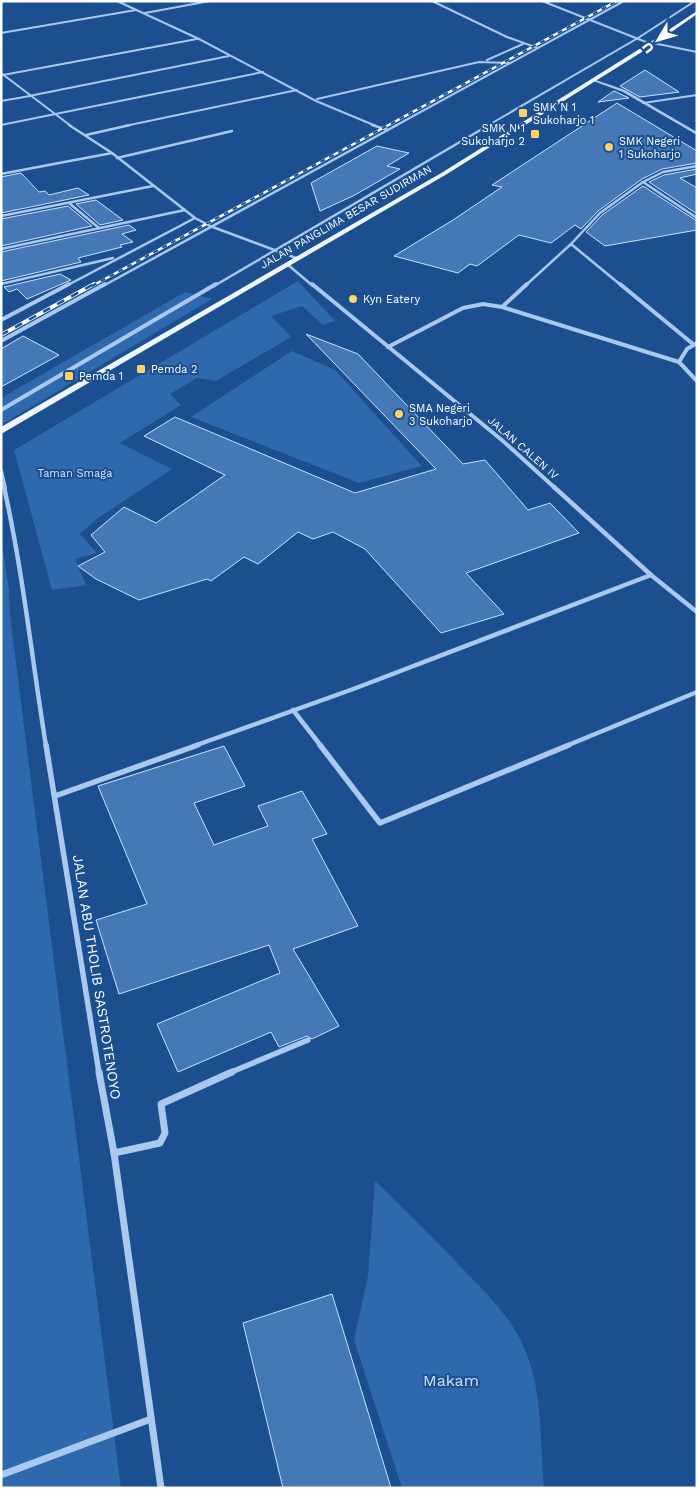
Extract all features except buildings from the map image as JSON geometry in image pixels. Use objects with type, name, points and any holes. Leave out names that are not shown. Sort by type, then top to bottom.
[{"type":"main road","name":"JALAN PANGLIMA BESAR SUDIRMAN","points":[[1,432],[296,258],[445,173],[652,44],[697,12]]},
{"type":"street","points":[[117,1],[198,39],[316,100],[361,121],[388,130]]},
{"type":"street","points":[[145,13],[210,1]]},
{"type":"street","points":[[432,1],[523,44],[539,48]]},
{"type":"street","points":[[542,1],[652,44],[697,52]]},
{"type":"street","points":[[1,341],[624,1]]},
{"type":"street","points":[[1,410],[638,38],[695,1]]},
{"type":"street","points":[[690,5],[697,6]]},
{"type":"street","points":[[1,33],[137,10]]},
{"type":"street","points":[[2,74],[198,39]]},
{"type":"street","points":[[316,100],[486,61],[523,44]]},
{"type":"street","points":[[1,101],[230,55]]},
{"type":"street","points":[[486,61],[509,63]]},
{"type":"street","points":[[1,125],[54,116],[263,72]]},
{"type":"street","points":[[2,74],[54,116],[86,135],[195,218],[210,226],[296,258]]},
{"type":"street","points":[[1,79],[8,78]]},
{"type":"street","points":[[594,80],[617,88],[697,134]]},
{"type":"street","points":[[86,135],[199,109],[297,90]]},
{"type":"street","points":[[643,103],[697,95]]},
{"type":"street","points":[[117,158],[232,131]]},
{"type":"street","points":[[1,174],[112,154]]},
{"type":"street","points":[[502,307],[571,244],[600,214],[643,182],[664,172],[697,166]]},
{"type":"street","points":[[643,182],[697,218]]},
{"type":"street","points":[[1,216],[153,186]]},
{"type":"street","points":[[69,203],[99,228]]},
{"type":"street","points":[[1,248],[185,210]]},
{"type":"street","points":[[1,320],[195,218]]},
{"type":"street","points":[[571,244],[695,344],[687,349],[679,362]]},
{"type":"street","points":[[1,284],[121,256]]},
{"type":"street","name":"JALAN CALEN IV","points":[[287,264],[502,441],[651,575],[697,612]]},
{"type":"street","points":[[388,347],[468,306],[483,304],[502,307],[679,362],[697,381]]},
{"type":"street","name":"JALAN ABU THOLIB SASTROTENOYO","points":[[1,472],[17,545],[29,640],[92,1036],[114,1153],[161,1488]]},
{"type":"street","points":[[55,796],[293,710],[651,575]]},
{"type":"street","points":[[293,710],[380,823],[697,692]]},
{"type":"street","points":[[114,1153],[160,1143],[166,1133],[161,1104],[167,1100],[308,1040]]},
{"type":"street","points":[[1,1475],[151,1420]]},
{"type":"green space","name":"Taman Smaga","points":[[298,281],[335,321],[323,325],[302,306],[271,316],[291,337],[216,381],[197,378],[170,394],[181,405],[120,443],[172,469],[98,518],[80,534],[97,553],[75,559],[86,585],[52,590],[14,450]]},
{"type":"green space","points":[[185,292],[212,299],[1,425],[1,398]]},
{"type":"green space","points":[[292,351],[335,370],[422,466],[359,483],[191,417]]},
{"type":"green space","points":[[1,537],[9,589],[10,616],[121,1488],[1,1488]]},
{"type":"green space","name":"Makam","points":[[375,1181],[488,1295],[514,1328],[526,1352],[535,1385],[540,1419],[544,1488],[402,1488],[354,1340],[368,1276]]},
{"type":"railway","points":[[92,286],[617,1]]},
{"type":"railway","points":[[1,335],[94,284]]},
{"type":"place","name":"SMK N 1 Sukoharjo 1","points":[[523,113]]},
{"type":"place","name":"SMK N 1 Sukoharjo 2","points":[[535,134]]},
{"type":"place","name":"SMK Negeri 1 Sukoharjo","points":[[609,147]]},
{"type":"place","name":"Kyn Eatery","points":[[353,299]]},
{"type":"place","name":"Pemda 2","points":[[141,369]]},
{"type":"place","name":"Pemda 1","points":[[69,376]]},
{"type":"place","name":"SMA Negeri 3 Sukoharjo","points":[[399,414]]}]
